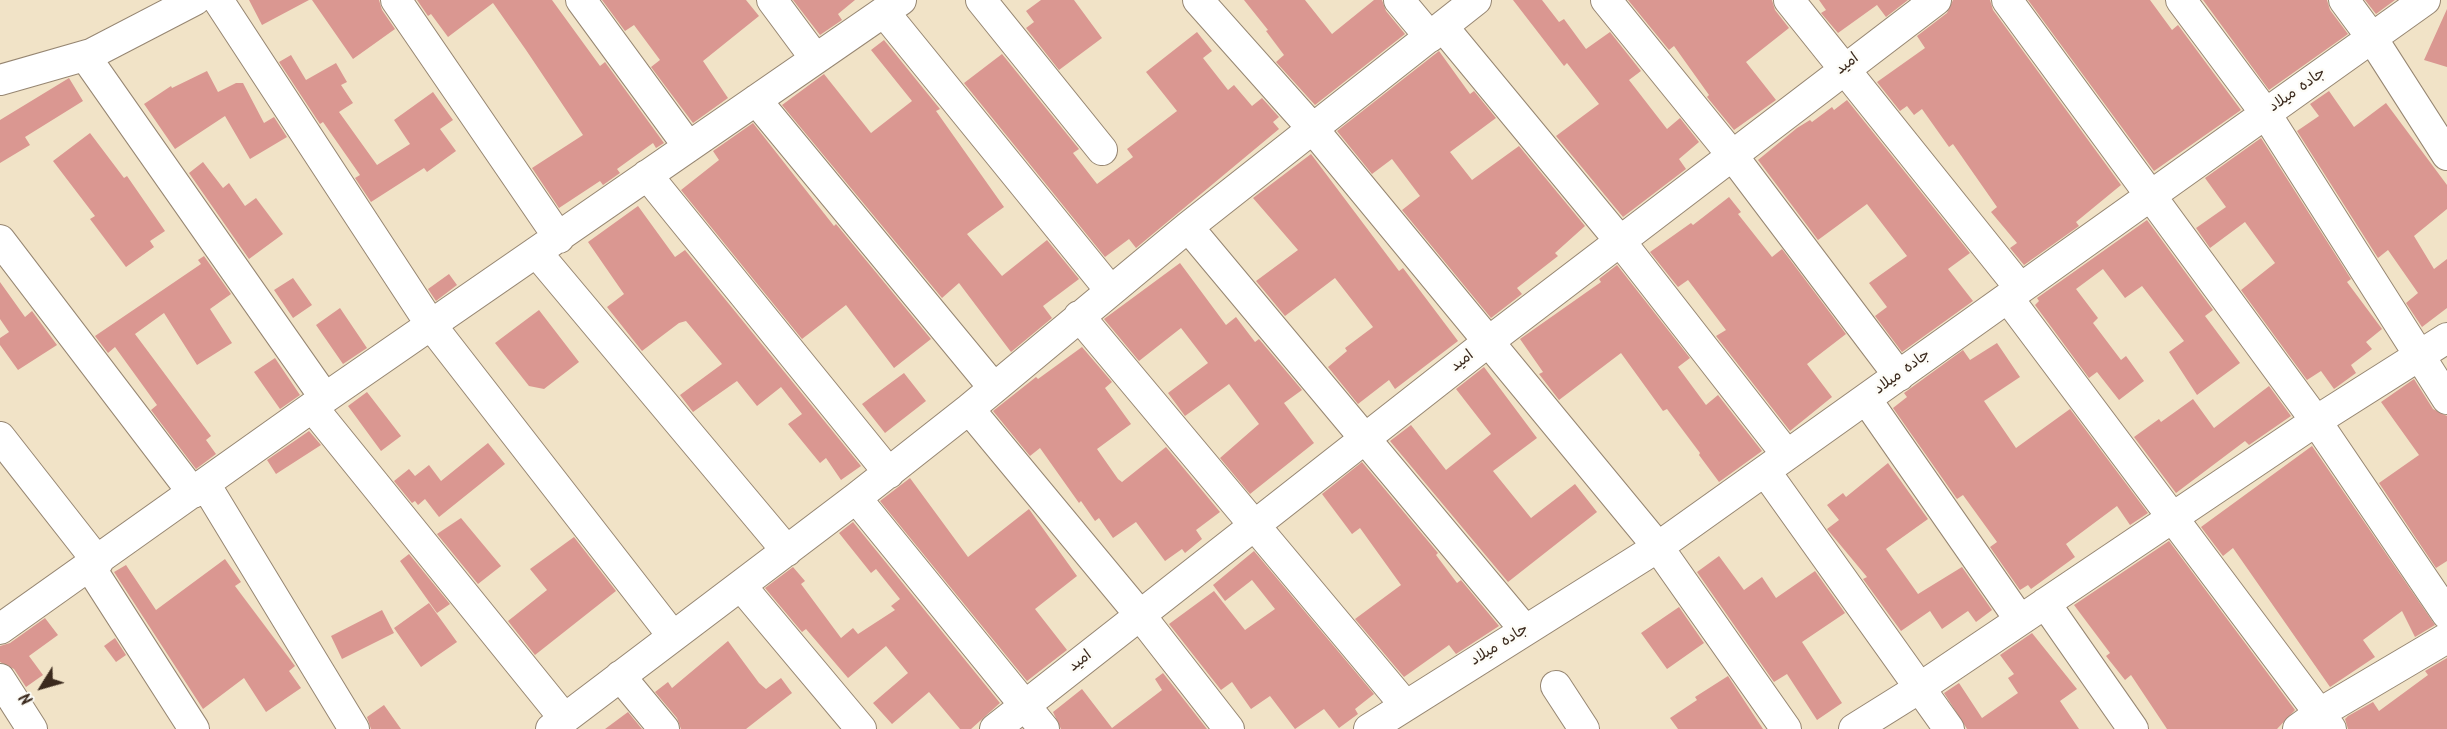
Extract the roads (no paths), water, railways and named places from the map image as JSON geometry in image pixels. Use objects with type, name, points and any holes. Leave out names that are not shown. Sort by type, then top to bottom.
[{"type":"street","points":[[0,80],[85,56],[195,0]]},
{"type":"street","points":[[218,0],[431,325],[672,635]]},
{"type":"street","points":[[396,0],[548,245],[788,551]]},
{"type":"street","points":[[581,0],[688,146]]},
{"type":"street","points":[[772,0],[815,58]]},
{"type":"street","points":[[981,0],[1102,150]]},
{"type":"street","points":[[1198,0],[1313,129],[1658,546],[1786,729]]},
{"type":"street","points":[[1399,0],[1436,32],[1620,241],[1776,463],[1918,689],[1948,729]]},
{"type":"street","points":[[85,56],[319,403],[558,724],[672,635],[788,551],[889,473],[1188,227],[1476,0]]},
{"type":"street","points":[[1606,0],[1732,155],[1899,376]]},
{"type":"street","points":[[1789,0],[1844,68],[2014,293],[2316,724],[2447,638]]},
{"type":"street","name":"امید","points":[[995,729],[1488,342],[1936,0]]},
{"type":"street","points":[[2007,0],[2316,421],[2447,614]]},
{"type":"street","points":[[2181,0],[2265,114],[2447,399]]},
{"type":"street","points":[[2344,0],[2372,38],[2447,155]]},
{"type":"street","name":"جاده میلاد","points":[[1369,729],[1658,546],[2425,0]]},
{"type":"street","points":[[0,629],[319,403],[892,6],[1110,290]]},
{"type":"street","points":[[756,100],[994,388]]},
{"type":"street","points":[[647,175],[889,473]]},
{"type":"street","points":[[1188,227],[1525,630]]},
{"type":"street","points":[[0,240],[199,489],[354,729]]},
{"type":"street","points":[[1079,316],[1405,705]]},
{"type":"street","points":[[1854,729],[1918,689],[2316,421],[2447,338]]},
{"type":"street","points":[[1866,399],[2020,620]]},
{"type":"street","points":[[969,409],[1140,615],[1229,729]]},
{"type":"street","points":[[0,437],[94,564],[194,729]]},
{"type":"street","points":[[856,498],[1044,729]]},
{"type":"street","points":[[741,586],[861,729]]},
{"type":"street","points":[[2045,603],[2133,729]]},
{"type":"street","points":[[620,676],[664,729]]},
{"type":"street","points":[[0,679],[32,729]]},
{"type":"street","points":[[1556,686],[1584,729]]}]
